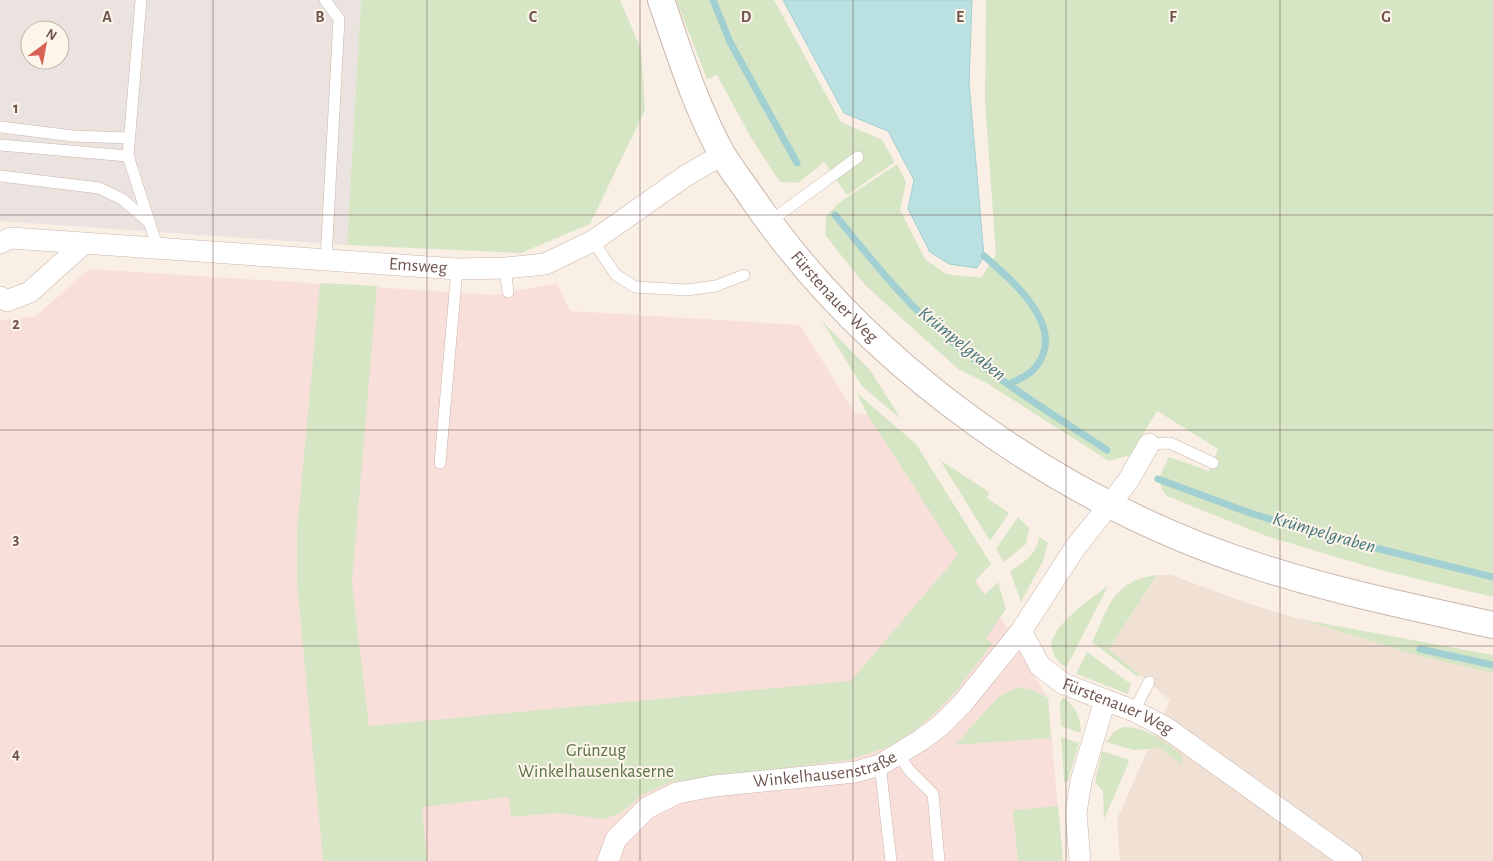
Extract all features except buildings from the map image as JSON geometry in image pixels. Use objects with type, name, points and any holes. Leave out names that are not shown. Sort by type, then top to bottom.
[{"type":"street","name":"Fürstenauer Weg","points":[[661,0],[697,101],[723,154],[769,222],[798,261],[842,308],[933,392],[998,438],[1109,505],[1156,528],[1262,568],[1349,592],[1493,625]]},
{"type":"street","name":"Emsweg","points":[[0,243],[10,238],[82,245],[457,269],[505,268],[545,264],[593,241],[684,177],[723,154]]},
{"type":"street","points":[[0,297],[7,301],[30,292],[82,245]]},
{"type":"street","points":[[1021,631],[1075,548],[1128,481],[1149,444]]},
{"type":"street","name":"Fürstenauer Weg","points":[[1021,631],[1040,666],[1064,684],[1134,711],[1165,727],[1352,861]]},
{"type":"street","name":"Winkelhausenstraße","points":[[608,861],[616,839],[647,808],[677,793],[714,786],[855,772],[880,765],[899,755],[948,718],[1021,631]]},
{"type":"street","points":[[1080,861],[1076,812],[1081,781],[1106,700]]},
{"type":"lane","points":[[141,0],[128,156],[158,249]]},
{"type":"lane","points":[[325,0],[339,19],[326,260]]},
{"type":"lane","points":[[0,127],[73,136],[129,138]]},
{"type":"lane","points":[[0,145],[128,156]]},
{"type":"lane","points":[[769,222],[858,157]]},
{"type":"lane","points":[[0,176],[99,188],[122,199],[150,223]]},
{"type":"lane","points":[[593,241],[616,275],[635,287],[687,290],[716,286],[744,275]]},
{"type":"lane","points":[[505,268],[508,292]]},
{"type":"lane","points":[[440,462],[457,269]]},
{"type":"lane","points":[[1149,444],[1170,443],[1213,462]]},
{"type":"lane","points":[[1134,711],[1149,682]]},
{"type":"lane","points":[[899,755],[909,770],[933,794],[939,861]]},
{"type":"lane","points":[[880,765],[891,861]]},
{"type":"shaded area","points":[[0,0],[361,0],[347,245],[0,221]]},
{"type":"shaded area","points":[[89,269],[495,295],[557,283],[570,311],[800,325],[855,413],[867,414],[1001,618],[1048,698],[1063,861],[0,861],[0,320],[36,316]]},
{"type":"shaded area","points":[[1157,575],[1171,575],[1247,603],[1419,656],[1493,673],[1493,861],[1120,861],[1117,819],[1170,700],[1109,649]]},
{"type":"green space","points":[[361,0],[620,0],[641,49],[645,110],[590,224],[521,253],[347,245]]},
{"type":"green space","points":[[676,0],[774,0],[841,122],[882,140],[895,162],[847,195],[824,162],[798,183],[780,182],[750,136],[717,75],[707,79]]},
{"type":"green space","points":[[986,0],[1493,0],[1493,597],[1380,570],[1269,537],[1167,496],[1161,486],[1160,477],[1169,457],[1209,471],[1218,449],[1157,411],[1130,455],[1109,461],[985,382],[958,369],[865,285],[825,235],[826,216],[840,202],[897,164],[906,182],[900,210],[925,259],[946,274],[981,278],[996,255],[985,101]]},
{"type":"green space","name":"Grünzug Winkelhausenkaserne","points":[[320,283],[377,286],[352,583],[369,726],[851,681],[958,555],[867,414],[857,393],[916,444],[991,564],[975,581],[984,595],[998,582],[1006,609],[986,638],[992,644],[956,691],[934,714],[915,730],[886,748],[849,760],[671,782],[642,795],[621,813],[604,819],[559,813],[511,817],[509,797],[422,807],[427,861],[323,861],[297,582],[297,531]]},
{"type":"green space","points":[[821,320],[870,370],[901,419],[862,386]]},
{"type":"green space","points":[[940,460],[989,492],[987,498],[1009,513],[990,541]]},
{"type":"green space","points":[[1018,517],[1029,528],[1026,544],[1004,562],[996,549]]},
{"type":"green space","points":[[1039,537],[1048,543],[1043,561],[1021,602],[1010,571],[1029,557],[1038,543]]},
{"type":"green space","points":[[1157,575],[1109,649],[1140,675],[1138,677],[1092,642],[1109,606],[1121,589],[1142,578]]},
{"type":"green space","points":[[1108,586],[1066,668],[1056,658],[1052,649],[1052,641],[1072,614]]},
{"type":"green space","points":[[1299,619],[1493,655],[1493,673],[1419,656]]},
{"type":"green space","points":[[1087,652],[1131,684],[1128,694],[1076,674]]},
{"type":"green space","points":[[1018,687],[1034,690],[1048,698],[1051,738],[955,745],[998,697]]},
{"type":"green space","points":[[1063,697],[1076,712],[1080,722],[1081,733],[1061,726],[1060,703]]},
{"type":"green space","points":[[1123,727],[1139,729],[1161,740],[1182,755],[1183,765],[1159,748],[1134,750],[1106,742],[1114,732]]},
{"type":"green space","points":[[1061,737],[1079,743],[1068,781],[1064,782]]},
{"type":"green space","points":[[1102,751],[1127,759],[1129,762],[1104,819],[1103,791],[1095,782]]},
{"type":"green space","points":[[1058,806],[1063,861],[1018,861],[1013,810]]},
{"type":"water","points":[[783,0],[972,0],[969,83],[984,256],[977,268],[949,264],[930,252],[908,209],[914,180],[888,131],[844,113]]},
{"type":"waterway","name":"Krümpelgraben","points":[[713,0],[730,42],[797,163]]},
{"type":"waterway","name":"Krümpelgraben","points":[[835,215],[900,292],[944,335],[1012,387],[1107,450]]},
{"type":"waterway","points":[[984,256],[1022,293],[1034,307],[1042,323],[1045,339],[1043,355],[1033,370],[1010,384]]},
{"type":"waterway","name":"Krümpelgraben","points":[[1158,479],[1250,513],[1315,533],[1493,577]]},
{"type":"waterway","points":[[1420,649],[1493,665]]}]
